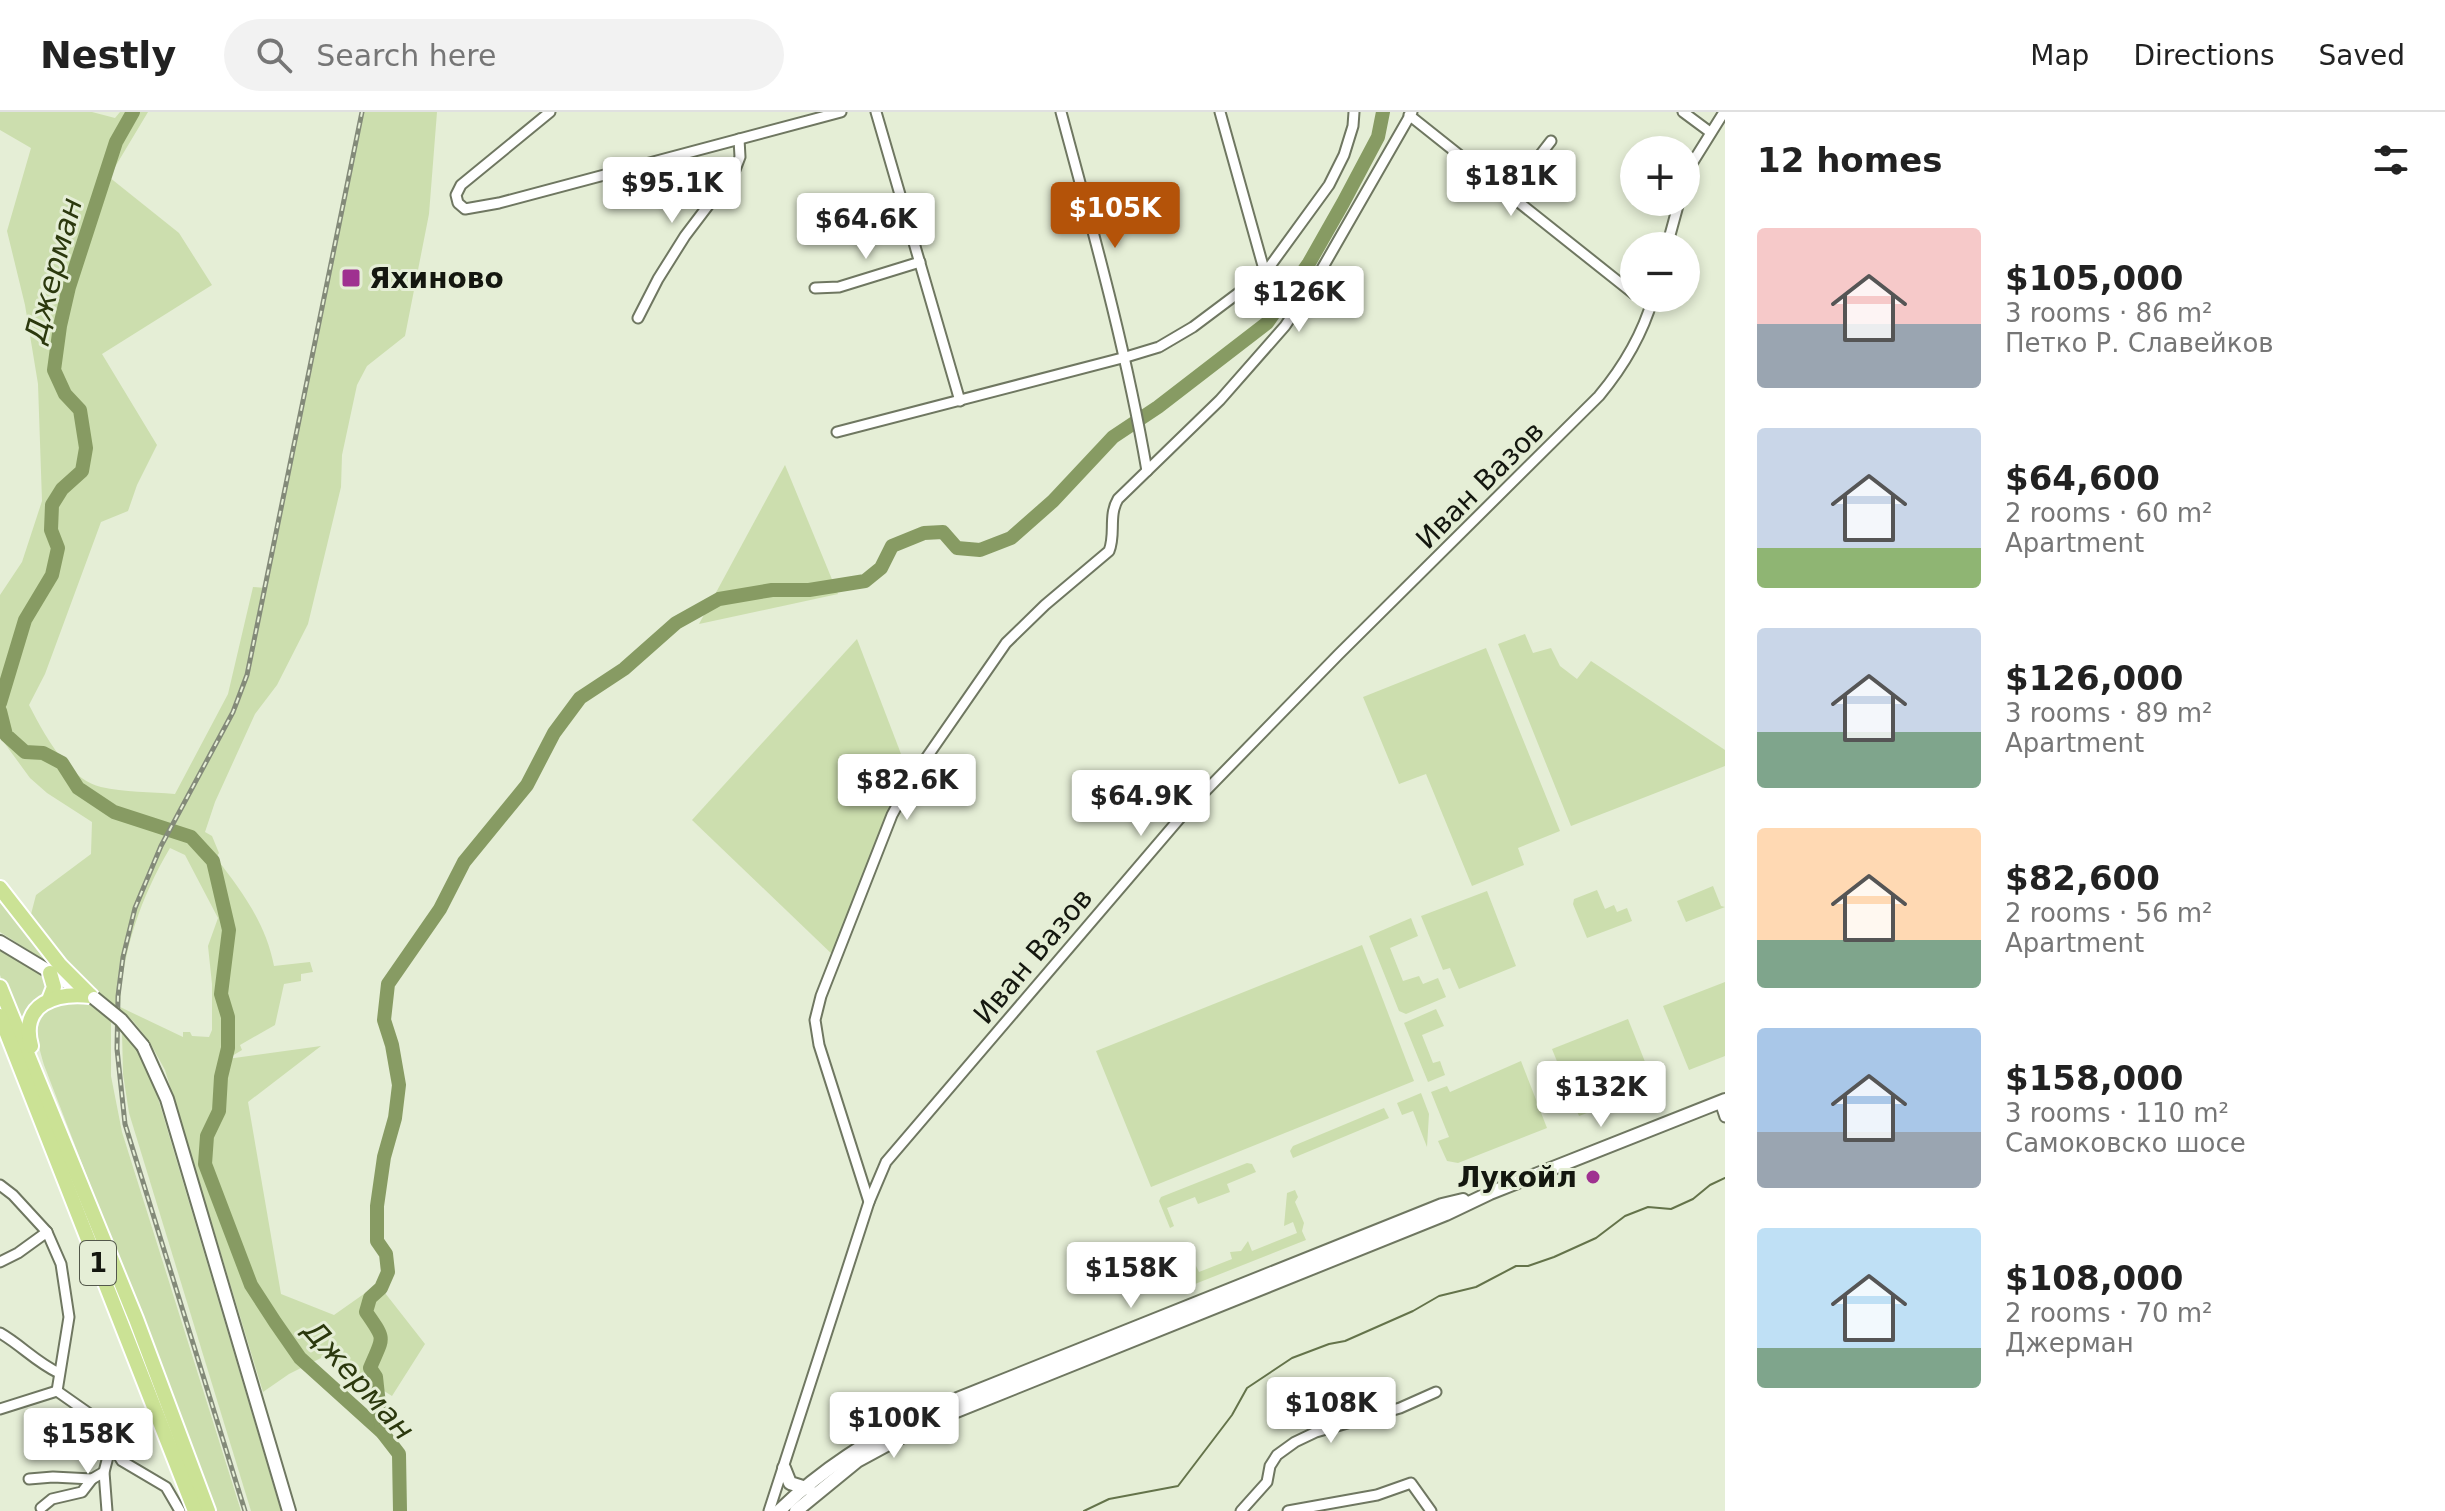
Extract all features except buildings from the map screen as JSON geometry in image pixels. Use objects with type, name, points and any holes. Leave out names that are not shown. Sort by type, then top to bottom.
[{"type":"main road","points":[[0,888],[60,965],[121,1020],[143,1046],[167,1099],[289,1511]]},
{"type":"main road","points":[[0,942],[92,997]]},
{"type":"main road","points":[[49,1000],[54,987],[50,973]]},
{"type":"main road","name":"1","points":[[0,987],[136,1319],[208,1511]]},
{"type":"main road","points":[[43,1089],[29,1031],[37,1009],[49,1000],[64,995],[92,997]]},
{"type":"main road","name":"1","points":[[0,1016],[195,1511]]},
{"type":"main road","points":[[796,1511],[857,1461],[929,1422],[1722,1101]]},
{"type":"main road","points":[[779,1511],[802,1488],[850,1453],[925,1412],[1442,1205],[1490,1193]]},
{"type":"main road","points":[[784,1468],[790,1483],[818,1491]]},
{"type":"street","points":[[550,112],[461,185],[456,195],[458,203],[465,209],[475,209],[841,112]]},
{"type":"street","points":[[876,112],[960,401]]},
{"type":"street","points":[[1061,112],[1126,357],[1147,471]]},
{"type":"street","points":[[1220,112],[1265,273]]},
{"type":"street","points":[[837,432],[1126,357],[1159,347],[1193,327],[1265,273],[1329,185],[1344,155],[1354,112]]},
{"type":"street","points":[[1683,112],[1710,132]]},
{"type":"street","points":[[1700,149],[1724,112]]},
{"type":"street","points":[[869,1202],[819,1045],[815,1020],[821,996],[892,815],[911,780],[1006,643],[1109,551],[1114,507],[1220,400],[1285,326],[1315,281],[1410,114],[1620,283]]},
{"type":"street","points":[[638,318],[685,236],[735,170],[740,157],[739,139]]},
{"type":"street","points":[[1509,195],[1551,141]]},
{"type":"street","points":[[815,288],[839,287],[920,262]]},
{"type":"street","name":"Иван Вазов","points":[[769,1511],[869,1202],[886,1162],[1186,811],[1599,396],[1621,369],[1638,338],[1647,312]]},
{"type":"street","points":[[1722,1101],[1725,1117]]},
{"type":"street","points":[[0,1185],[47,1232],[61,1264],[69,1317],[57,1391]]},
{"type":"street","points":[[0,1262],[47,1232]]},
{"type":"street","points":[[0,1333],[59,1373]]},
{"type":"street","points":[[0,1409],[57,1391]]},
{"type":"street","points":[[57,1391],[94,1417],[122,1461],[166,1487],[180,1511]]},
{"type":"street","points":[[1241,1511],[1267,1482],[1270,1466],[1277,1455],[1295,1442],[1316,1432],[1400,1408],[1436,1392]]},
{"type":"street","points":[[107,1511],[104,1472],[111,1445]]},
{"type":"street","points":[[72,1501],[92,1479],[104,1472]]},
{"type":"street","points":[[29,1479],[92,1479]]},
{"type":"street","points":[[1288,1511],[1377,1495],[1411,1483],[1431,1511]]},
{"type":"street","points":[[41,1508],[52,1499],[82,1492]]},
{"type":"green space","points":[[0,112],[92,112],[115,118],[120,112],[148,112],[109,177],[179,233],[212,285],[102,354],[157,445],[128,511],[101,522],[45,674],[29,705],[58,754],[89,783],[119,790],[175,794],[228,694],[253,587],[265,588],[362,112],[437,112],[429,214],[405,336],[367,366],[357,385],[342,455],[341,487],[308,624],[277,685],[255,714],[215,802],[205,832],[212,836],[219,853],[216,858],[259,922],[274,966],[310,962],[313,972],[301,974],[301,981],[284,984],[275,1025],[240,1045],[242,1050],[227,1059],[321,1046],[248,1102],[281,1294],[334,1315],[378,1284],[425,1344],[392,1396],[327,1355],[289,1374],[263,1392],[165,1070],[149,1041],[133,1021],[86,981],[30,918],[36,895],[91,854],[92,822],[30,778],[0,737],[0,595],[22,562],[42,501],[38,384],[25,305],[7,231],[31,148],[0,130]],"holes":[[[170,848],[185,855],[218,918],[208,946],[212,984],[212,1030],[209,1037],[192,1036],[190,1032],[183,1032],[183,1037],[120,1007],[129,945],[150,886]]]},
{"type":"green space","points":[[785,465],[838,594],[699,624]]},
{"type":"green space","points":[[1525,634],[1533,653],[1551,648],[1560,666],[1577,679],[1591,661],[1725,750],[1725,766],[1571,826],[1498,644]]},
{"type":"green space","points":[[857,639],[911,780],[836,958],[692,820]]},
{"type":"green space","points":[[1486,648],[1560,831],[1518,848],[1524,865],[1472,886],[1426,774],[1399,784],[1363,697]]},
{"type":"green space","points":[[1713,886],[1721,906],[1725,907],[1686,922],[1677,901]]},
{"type":"green space","points":[[1597,890],[1605,909],[1614,905],[1617,912],[1627,908],[1632,921],[1587,938],[1573,904],[1574,899]]},
{"type":"green space","points":[[1487,891],[1516,966],[1459,989],[1450,968],[1443,970],[1421,916]]},
{"type":"green space","points":[[0,896],[53,966],[0,932]]},
{"type":"green space","points":[[1411,918],[1418,936],[1390,948],[1403,981],[1419,976],[1423,984],[1438,978],[1446,997],[1406,1014],[1399,1011],[1369,936]]},
{"type":"green space","points":[[1362,945],[1414,1081],[1151,1187],[1096,1051]]},
{"type":"green space","points":[[0,949],[44,976],[49,983],[47,994],[23,1032],[0,975]]},
{"type":"green space","points":[[1725,982],[1725,1056],[1689,1070],[1663,1006]]},
{"type":"green space","points":[[81,1001],[111,1021],[111,1076],[122,1132],[241,1511],[216,1511],[44,1065],[37,1031],[42,1018],[54,1003]]},
{"type":"green space","points":[[1436,1009],[1444,1026],[1422,1035],[1433,1063],[1440,1061],[1445,1075],[1428,1082],[1404,1023]]},
{"type":"green space","points":[[1628,1019],[1655,1087],[1579,1116],[1552,1049]]},
{"type":"green space","points":[[122,1031],[152,1078],[281,1511],[251,1511],[129,1113],[123,1074]]},
{"type":"green space","points":[[1521,1061],[1547,1128],[1458,1163],[1447,1161],[1438,1141],[1449,1137],[1431,1092],[1447,1086],[1450,1092]]},
{"type":"green space","points":[[1421,1093],[1429,1114],[1427,1147],[1413,1111],[1402,1115],[1397,1103]]},
{"type":"green space","points":[[1384,1108],[1389,1118],[1293,1158],[1290,1151],[1293,1146]]},
{"type":"green space","points":[[1247,1163],[1252,1164],[1256,1172],[1227,1184],[1230,1192],[1198,1204],[1195,1197],[1167,1208],[1174,1226],[1170,1228],[1159,1201],[1161,1197]]},
{"type":"green space","points":[[1295,1190],[1298,1197],[1295,1202],[1304,1223],[1302,1231],[1306,1240],[1195,1284],[1179,1259],[1191,1256],[1199,1272],[1232,1259],[1230,1252],[1241,1251],[1248,1241],[1252,1251],[1297,1233],[1293,1222],[1284,1226],[1287,1193]]},
{"type":"waterway","name":"Джерман","points":[[0,703],[25,620],[52,575],[58,548],[51,530],[52,505],[62,489],[82,471],[86,448],[80,410],[65,394],[54,370],[60,326],[69,287],[116,142],[133,112]]},
{"type":"waterway","points":[[382,1432],[376,1377],[370,1368],[381,1339],[366,1312],[370,1298],[381,1288],[388,1272],[386,1254],[377,1241],[377,1206],[399,1085],[384,1020],[388,984],[440,909],[464,862],[527,785],[554,733],[580,698],[624,669],[676,623],[719,599],[772,590],[809,590],[865,581],[881,568],[892,546],[924,533],[943,532],[957,548],[980,550],[1011,538],[1053,501],[1113,437],[1158,407],[1267,323],[1309,263],[1343,203],[1378,137],[1383,112]]},
{"type":"waterway","name":"Джерман","points":[[0,711],[6,735],[25,752],[43,753],[62,763],[78,788],[114,812],[191,837],[213,861],[229,930],[221,994],[228,1017],[228,1048],[221,1077],[219,1111],[207,1136],[205,1164],[251,1285],[275,1322],[300,1358],[382,1432],[399,1454],[400,1511]]},
{"type":"waterway","points":[[1084,1511],[1109,1499],[1178,1486],[1232,1415],[1247,1388],[1292,1358],[1345,1341],[1439,1296],[1476,1287],[1516,1266],[1528,1266],[1554,1257],[1596,1238],[1625,1216],[1648,1207],[1671,1209],[1725,1178]]},
{"type":"railway","points":[[245,1511],[125,1124],[117,1049],[118,996],[123,957],[135,908],[161,846],[233,712],[247,675],[362,112]]},
{"type":"place","name":"Яхиново","points":[[351,278]]},
{"type":"place","name":"Лукойл","points":[[1593,1177]]}]
